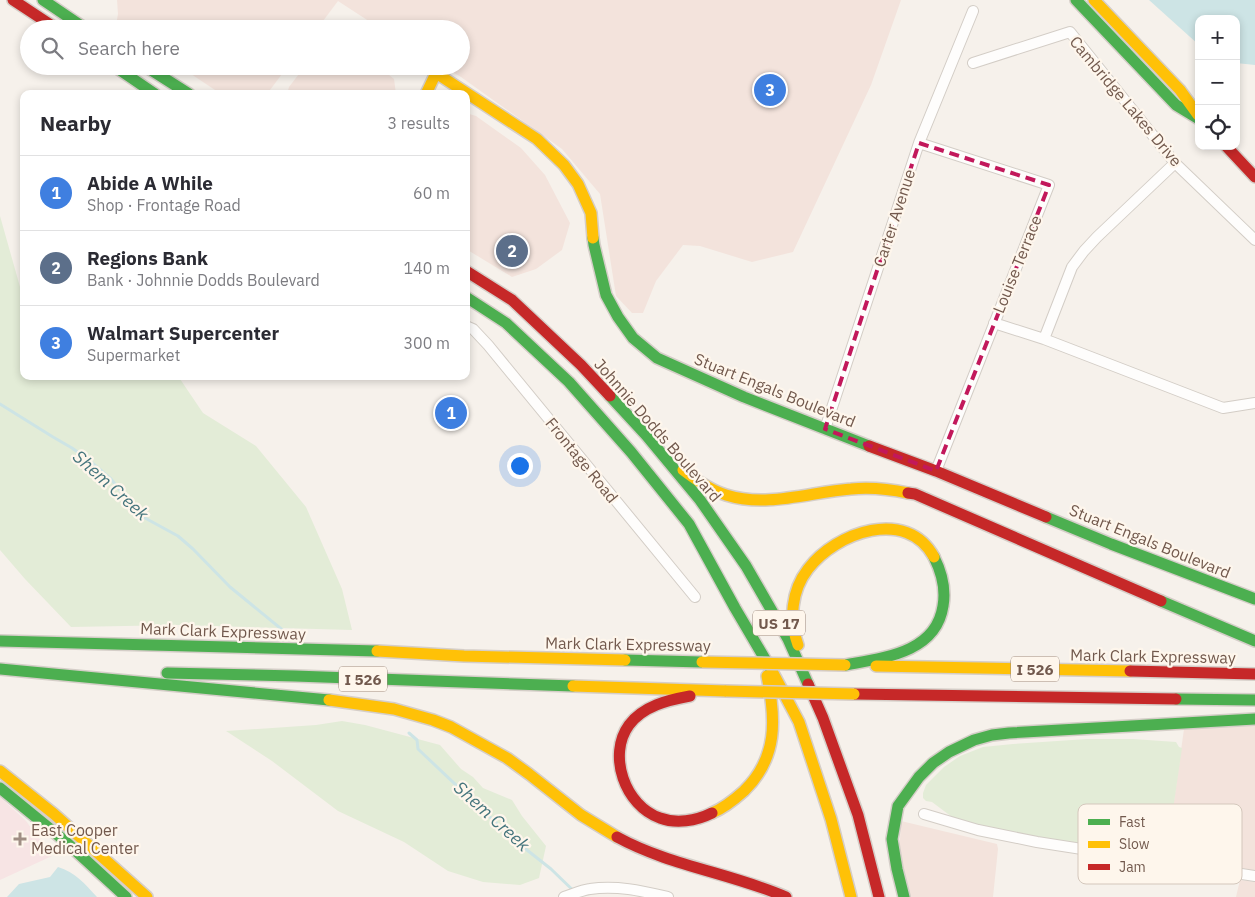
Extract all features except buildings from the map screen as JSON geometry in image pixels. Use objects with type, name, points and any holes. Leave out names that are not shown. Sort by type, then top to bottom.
[{"type":"main road","points":[[13,0],[43,20]]},
{"type":"main road","points":[[43,0],[73,20]]},
{"type":"main road","points":[[1076,0],[1176,105],[1195,116]]},
{"type":"main road","points":[[1094,0],[1180,90],[1195,112]]},
{"type":"main road","points":[[127,75],[149,90]]},
{"type":"main road","points":[[160,75],[183,90]]},
{"type":"main road","name":"Stuart Engals Boulevard","points":[[428,90],[435,75]]},
{"type":"main road","name":"Stuart Engals Boulevard","points":[[439,75],[462,90]]},
{"type":"main road","name":"Stuart Engals Boulevard","points":[[470,95],[537,139],[564,166],[578,184],[591,213],[594,245],[606,295],[618,317],[633,338],[657,358],[744,397],[936,471],[1112,544],[1255,599]]},
{"type":"main road","points":[[470,105],[487,106]]},
{"type":"main road","points":[[1230,150],[1255,177]]},
{"type":"main road","name":"Johnnie Dodds Boulevard","points":[[470,274],[512,300],[580,365],[700,500],[746,566],[788,639],[823,718],[858,815],[879,897]]},
{"type":"main road","name":"US 17","points":[[470,300],[506,324],[569,382],[631,452],[689,524],[761,651],[798,722],[831,819],[851,897]]},
{"type":"main road","points":[[660,453],[717,492],[741,498],[770,500],[862,488],[878,488],[915,494],[1255,641]]},
{"type":"main road","points":[[845,665],[881,659],[903,652],[924,640],[934,630],[943,609],[945,595],[943,578],[937,562],[929,550],[914,536],[897,530],[884,530],[859,533],[842,540],[824,553],[810,567],[802,578],[794,601],[793,616],[796,641],[846,752],[858,815]]},
{"type":"main road","name":"Mark Clark Expressway","points":[[0,641],[375,651],[464,656],[1255,674]]},
{"type":"main road","points":[[761,651],[772,695],[774,713],[774,728],[764,765],[754,780],[740,795],[711,815],[684,821],[656,817],[637,802],[625,783],[621,771],[620,748],[622,738],[629,725],[650,708],[683,697],[726,691],[854,694],[1255,700]]},
{"type":"main road","points":[[0,669],[111,678],[292,697],[389,708],[406,712],[433,720],[510,760],[582,816],[626,842],[662,857],[748,881],[786,897]]},
{"type":"main road","name":"I 526","points":[[0,669],[295,676],[726,691]]},
{"type":"main road","points":[[904,897],[892,839],[898,806],[919,777],[933,763],[963,745],[992,735],[1009,733],[1255,719]]},
{"type":"main road","points":[[0,771],[54,814],[147,897]]},
{"type":"main road","points":[[0,788],[65,841],[126,897]]},
{"type":"street","name":"Carter Avenue","points":[[825,429],[919,143],[973,11]]},
{"type":"street","name":"Cambridge Lakes Drive","points":[[973,63],[1070,32],[1175,163],[1255,240]]},
{"type":"street","name":"Louise Terrace","points":[[919,143],[1049,185],[936,471]]},
{"type":"street","points":[[1044,339],[1072,267],[1084,250],[1175,163]]},
{"type":"street","points":[[994,323],[1044,339],[1223,408],[1255,403]]},
{"type":"street","name":"Frontage Road","points":[[470,328],[488,344],[694,597]]},
{"type":"street","points":[[924,814],[978,830],[1078,848]]},
{"type":"street","points":[[1242,874],[1255,876]]},
{"type":"street","points":[[564,897],[590,889],[611,888],[631,888],[668,897]]},
{"type":"highlighted area","points":[[919,143],[1049,185],[936,471],[825,429]]},
{"type":"shaded area","points":[[117,0],[901,0],[871,85],[793,252],[752,262],[700,246],[683,245],[656,281],[643,313],[632,313],[616,296],[600,194],[562,149],[458,75],[470,75],[470,20],[367,20],[338,1],[324,20],[117,20]]},
{"type":"shaded area","points":[[1149,0],[1255,0],[1255,65],[1240,63],[1240,15],[1195,15],[1195,41]]},
{"type":"shaded area","points":[[192,75],[281,75],[270,90],[215,90]]},
{"type":"shaded area","points":[[298,75],[389,75],[394,79],[395,90],[288,90]]},
{"type":"shaded area","points":[[470,114],[476,116],[521,148],[545,175],[570,223],[562,250],[536,269],[512,277],[470,251]]},
{"type":"shaded area","points":[[1255,725],[1255,871],[1242,869],[1242,804],[1174,804],[1184,729]]},
{"type":"shaded area","name":"East Cooper Medical Center","points":[[0,797],[26,821],[52,856],[0,880]]},
{"type":"shaded area","points":[[901,821],[997,844],[993,897],[909,897],[899,857]]},
{"type":"shaded area","points":[[58,867],[75,875],[97,897],[7,897],[19,884],[50,877]]},
{"type":"shaded area","points":[[1242,880],[1255,882],[1255,897],[1236,897],[1239,884],[1242,884]]},
{"type":"green space","points":[[0,216],[20,287],[20,380],[181,380],[203,413],[256,446],[306,507],[342,589],[352,630],[179,625],[71,627],[0,550]]},
{"type":"green space","points":[[342,721],[365,725],[440,745],[461,769],[473,777],[483,788],[512,800],[546,846],[539,878],[520,885],[483,882],[448,871],[404,842],[338,811],[272,761],[226,731],[316,725]]},
{"type":"green space","points":[[1087,739],[1133,739],[1176,742],[1182,748],[1174,804],[1078,804],[1078,844],[1006,832],[975,824],[952,817],[932,802],[926,801],[923,798],[926,785],[944,767],[960,756],[983,747]]},
{"type":"waterway","name":"Shem Creek","points":[[0,404],[90,461],[111,479],[135,509],[145,518],[178,536],[230,587],[285,632]]},
{"type":"waterway","name":"Shem Creek","points":[[409,733],[417,740],[418,749],[513,839],[551,869],[580,897]]},
{"type":"traffic: fast","points":[[43,0],[73,20]]},
{"type":"traffic: fast","points":[[1076,0],[1176,105],[1195,117]]},
{"type":"traffic: fast","points":[[127,75],[149,90]]},
{"type":"traffic: fast","points":[[159,75],[183,90]]},
{"type":"traffic: fast","points":[[593,238],[606,295],[618,317],[633,338],[657,358],[744,397],[869,446]]},
{"type":"traffic: fast","points":[[470,300],[506,323],[569,382],[631,452],[689,524],[772,671]]},
{"type":"traffic: fast","points":[[610,396],[646,435],[700,500],[746,566],[788,639],[808,684]]},
{"type":"traffic: fast","points":[[1046,517],[1255,599]]},
{"type":"traffic: fast","points":[[845,665],[891,656],[919,643],[930,634],[938,622],[944,600],[943,581],[934,557]]},
{"type":"traffic: fast","points":[[1161,601],[1255,641]]},
{"type":"traffic: fast","points":[[0,641],[377,651]]},
{"type":"traffic: fast","points":[[625,660],[702,662]]},
{"type":"traffic: fast","points":[[0,669],[329,700]]},
{"type":"traffic: fast","points":[[167,673],[573,686]]},
{"type":"traffic: fast","points":[[1176,699],[1255,700]]},
{"type":"traffic: fast","points":[[904,897],[892,839],[898,806],[919,777],[933,763],[949,752],[974,740],[1009,733],[1255,719]]},
{"type":"traffic: fast","points":[[0,788],[65,841],[126,897]]},
{"type":"traffic: slow","points":[[1094,0],[1180,90],[1195,111]]},
{"type":"traffic: slow","points":[[428,90],[435,75]]},
{"type":"traffic: slow","points":[[439,75],[462,90]]},
{"type":"traffic: slow","points":[[470,95],[537,139],[564,165],[578,184],[591,213],[593,238]]},
{"type":"traffic: slow","points":[[683,470],[714,490],[741,499],[773,500],[858,488],[894,490],[908,493]]},
{"type":"traffic: slow","points":[[798,645],[793,626],[793,606],[798,587],[808,569],[820,556],[836,544],[871,530],[890,529],[907,533],[922,542],[934,557]]},
{"type":"traffic: slow","points":[[377,651],[464,656],[625,660]]},
{"type":"traffic: slow","points":[[702,662],[845,665]]},
{"type":"traffic: slow","points":[[876,666],[1130,671]]},
{"type":"traffic: slow","points":[[772,671],[799,722],[831,819],[851,897]]},
{"type":"traffic: slow","points":[[712,813],[729,804],[744,791],[755,778],[769,751],[773,723],[767,676]]},
{"type":"traffic: slow","points":[[573,686],[726,691]]},
{"type":"traffic: slow","points":[[726,691],[854,694]]},
{"type":"traffic: slow","points":[[329,700],[394,709],[451,727],[507,758],[581,815],[617,837]]},
{"type":"traffic: slow","points":[[0,771],[54,814],[147,897]]},
{"type":"traffic: jam","points":[[13,0],[43,20]]},
{"type":"traffic: jam","points":[[1230,150],[1255,177]]},
{"type":"traffic: jam","points":[[470,274],[512,300],[581,365],[610,396]]},
{"type":"traffic: jam","points":[[869,446],[936,471],[1046,517]]},
{"type":"traffic: jam","points":[[908,493],[915,494],[1161,601]]},
{"type":"traffic: jam","points":[[1130,671],[1255,674]]},
{"type":"traffic: jam","points":[[808,684],[823,718],[858,815],[879,897]]},
{"type":"traffic: jam","points":[[854,694],[1176,699]]},
{"type":"traffic: jam","points":[[690,696],[656,705],[635,718],[623,737],[620,750],[620,764],[623,778],[629,791],[637,803],[648,812],[660,818],[673,821],[693,820],[712,813]]},
{"type":"traffic: jam","points":[[617,837],[658,855],[786,897]]},
{"type":"place","name":"Walmart Supercenter","points":[[770,90]]},
{"type":"place","name":"Regions Bank","points":[[512,251]]},
{"type":"place","name":"Abide A While","points":[[451,413]]},
{"type":"place","name":"East Cooper Medical Center","points":[[20,839]]}]
